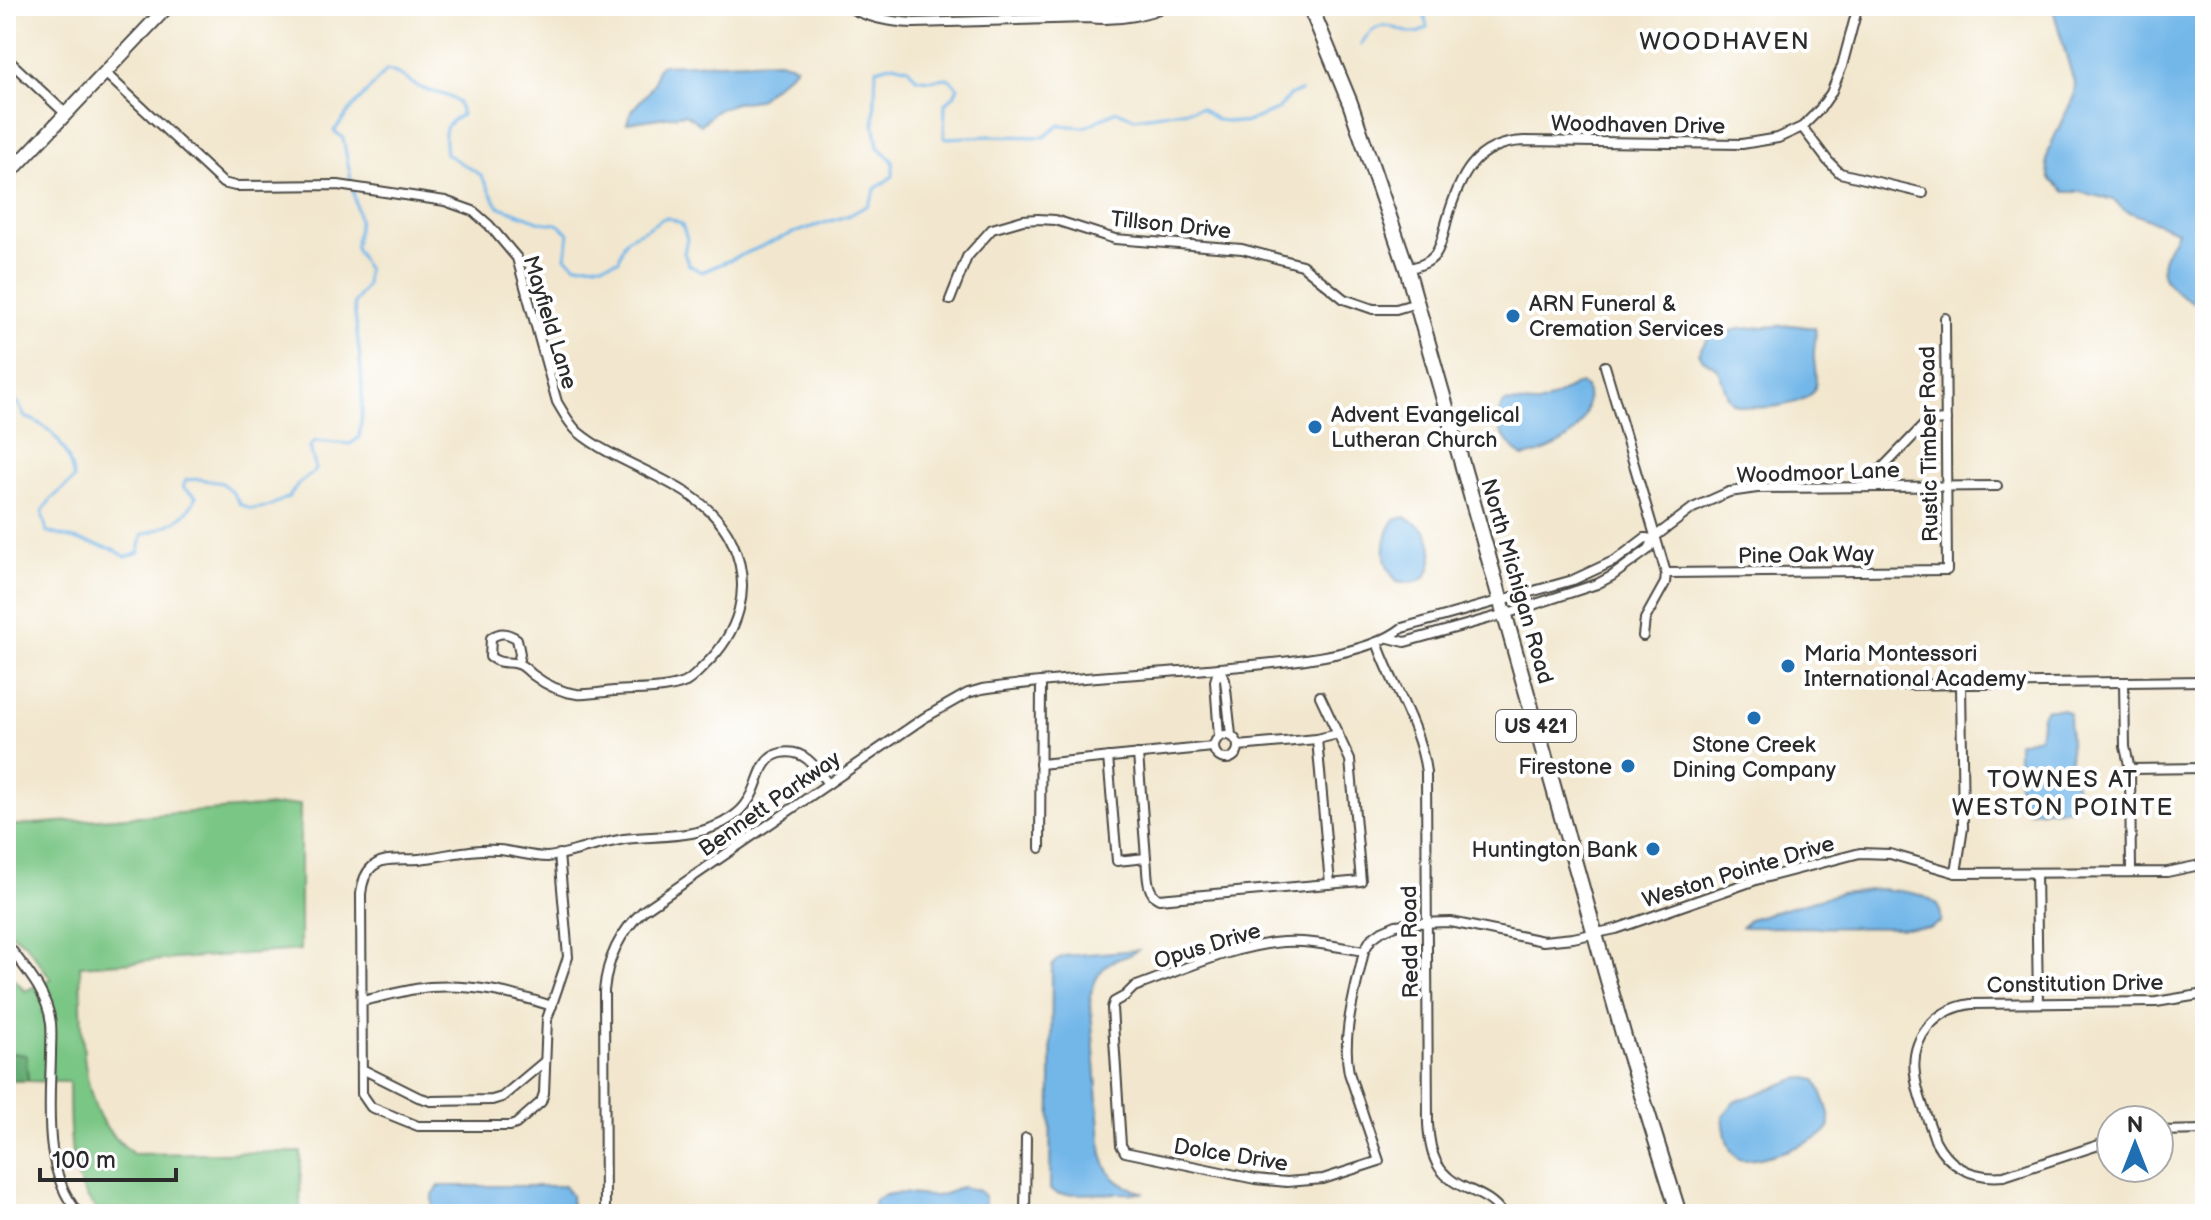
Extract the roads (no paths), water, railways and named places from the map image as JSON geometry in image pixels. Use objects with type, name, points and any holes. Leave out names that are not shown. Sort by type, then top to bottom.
[{"type":"main road","points":[[6,177],[168,6]]},
{"type":"main road","name":"North Michigan Road","points":[[1310,6],[1350,103],[1397,236],[1631,1059],[1679,1214]]},
{"type":"street","points":[[6,16],[16,6]]},
{"type":"street","points":[[847,6],[860,14],[914,23],[1108,20],[1128,18],[1167,6]]},
{"type":"street","points":[[857,6],[872,17]]},
{"type":"street","points":[[1088,18],[1133,6]]},
{"type":"street","points":[[1858,6],[1836,83],[1820,109],[1802,127],[1840,173],[1923,193]]},
{"type":"street","points":[[6,58],[65,113]]},
{"type":"street","name":"Mayfield Lane","points":[[104,72],[223,183],[235,186],[338,185],[445,201],[473,211],[517,258],[557,402],[567,419],[593,442],[668,482],[712,512],[733,544],[741,579],[738,619],[717,655],[690,680],[674,686],[577,694],[551,686],[518,663],[502,663],[490,657],[491,638],[498,633],[506,633],[517,639],[518,663]]},
{"type":"street","name":"Woodhaven Drive","points":[[1407,269],[1425,264],[1435,256],[1458,184],[1465,172],[1480,156],[1502,144],[1524,141],[1742,144],[1778,138],[1802,127]]},
{"type":"street","name":"Tillson Drive","points":[[950,300],[967,257],[992,229],[1038,219],[1055,220],[1115,239],[1242,249],[1302,265],[1344,299],[1373,309],[1396,309],[1417,303]]},
{"type":"street","name":"Rustic Timber Road","points":[[1945,318],[1947,570]]},
{"type":"street","points":[[1605,366],[1666,573],[1665,583],[1645,619],[1643,636]]},
{"type":"street","points":[[1864,487],[1923,426],[1932,421],[1946,420]]},
{"type":"street","name":"Woodmoor Lane","points":[[1504,607],[1597,584],[1649,549],[1655,537],[1693,508],[1729,492],[1757,488],[1997,486]]},
{"type":"street","name":"Woodmoor Lane","points":[[1504,607],[1573,580],[1616,560],[1645,538],[1655,537]]},
{"type":"street","name":"Pine Oak Way","points":[[1666,573],[1947,570]]},
{"type":"street","name":"Bennett Parkway","points":[[605,1214],[604,991],[608,964],[620,938],[643,911],[924,718],[968,693],[997,687],[1219,668],[1336,654],[1389,638],[1402,628],[1504,607]]},
{"type":"street","name":"Bennett Parkway","points":[[1389,638],[1405,642],[1504,607]]},
{"type":"street","name":"Redd Road","points":[[1377,642],[1413,724],[1424,759],[1428,1124],[1432,1155],[1440,1170],[1452,1182],[1492,1200],[1503,1214]]},
{"type":"street","points":[[1219,668],[1225,680],[1231,735]]},
{"type":"street","points":[[1219,668],[1215,681],[1219,737]]},
{"type":"street","points":[[1895,685],[2205,681]]},
{"type":"street","points":[[2124,682],[2125,747],[2130,769],[2131,872]]},
{"type":"street","points":[[1040,848],[1041,683]]},
{"type":"street","points":[[1956,873],[1963,828],[1961,685]]},
{"type":"street","points":[[1138,754],[1150,892],[1155,898],[1361,881],[1350,760],[1320,696]]},
{"type":"street","points":[[1224,734],[1231,735],[1238,746],[1236,753],[1227,759],[1219,757],[1213,747],[1215,741],[1224,734]]},
{"type":"street","points":[[1238,746],[1317,739],[1338,734]]},
{"type":"street","points":[[1317,739],[1330,884]]},
{"type":"street","points":[[1040,764],[1213,747]]},
{"type":"street","points":[[559,854],[568,957],[547,1019],[546,1083],[541,1102],[510,1126],[418,1126],[371,1107],[362,1094],[361,894],[362,884],[372,867],[382,861],[434,857],[453,852],[497,850],[548,857],[559,854],[620,840],[703,831],[732,817],[750,800],[766,762],[778,753],[800,754],[811,761],[828,784]]},
{"type":"street","points":[[1108,757],[1117,861],[1146,858]]},
{"type":"street","points":[[2130,769],[2205,768]]},
{"type":"street","name":"Weston Pointe Drive","points":[[1364,951],[1371,939],[1382,931],[1396,925],[1427,922],[1451,922],[1543,941],[1595,934],[1756,880],[1860,853],[1890,854],[1956,873],[2167,872],[2205,864]]},
{"type":"street","points":[[2036,873],[2038,1003]]},
{"type":"street","name":"Opus Drive","points":[[1125,1152],[1121,1145],[1114,1002],[1134,987],[1255,947],[1301,942],[1364,951]]},
{"type":"street","points":[[6,943],[38,986],[51,1021],[50,1136],[56,1172],[79,1214]]},
{"type":"street","name":"Dolce Drive","points":[[1125,1152],[1255,1179],[1287,1182],[1323,1179],[1379,1161],[1346,1062],[1348,1029],[1364,951]]},
{"type":"street","points":[[363,1001],[431,987],[479,988],[516,994],[552,1006]]},
{"type":"street","name":"Constitution Drive","points":[[2095,1146],[2004,1176],[1976,1175],[1955,1165],[1935,1140],[1914,1072],[1919,1041],[1930,1024],[1946,1011],[1971,1004],[2156,1002],[2205,994]]},
{"type":"street","points":[[362,1069],[431,1101],[492,1100],[502,1097],[545,1061]]},
{"type":"street","points":[[2175,1131],[2205,1130]]},
{"type":"street","points":[[1025,1214],[1026,1138]]},
{"type":"water","points":[[2052,6],[2205,6],[2205,309],[2182,296],[2164,278],[2163,260],[2177,231],[2124,210],[2113,200],[2080,192],[2065,192],[2050,179],[2046,160],[2073,98],[2075,86]]},
{"type":"water","points":[[779,61],[796,66],[758,100],[735,103],[715,111],[701,125],[685,114],[627,123],[651,88],[661,65]]},
{"type":"water","points":[[1791,325],[1815,328],[1816,334],[1814,390],[1800,401],[1762,408],[1732,402],[1716,368],[1698,353],[1708,338],[1738,329]]},
{"type":"water","points":[[1580,384],[1586,387],[1585,415],[1571,435],[1549,449],[1523,457],[1511,446],[1499,425],[1498,418],[1504,403],[1538,404]]},
{"type":"water","points":[[1405,517],[1424,530],[1431,545],[1430,568],[1422,579],[1414,583],[1397,581],[1385,559],[1385,543],[1390,527],[1394,520]]},
{"type":"water","points":[[2046,709],[2062,709],[2069,713],[2071,769],[2078,793],[2073,808],[2028,811],[2018,799],[2018,742],[2039,737],[2042,715]]},
{"type":"water","points":[[1880,889],[1910,892],[1929,899],[1936,904],[1941,922],[1930,928],[1742,927],[1749,919],[1840,893]]},
{"type":"water","points":[[1138,950],[1104,968],[1090,996],[1102,1155],[1108,1170],[1117,1180],[1144,1193],[1058,1194],[1050,1190],[1052,966],[1064,956]]},
{"type":"water","points":[[1796,1079],[1816,1080],[1828,1111],[1829,1128],[1814,1139],[1784,1151],[1755,1159],[1737,1158],[1728,1144],[1723,1116],[1734,1102]]},
{"type":"water","points":[[439,1186],[564,1186],[571,1195],[572,1211],[570,1214],[435,1214],[432,1196]]},
{"type":"water","points":[[961,1187],[980,1192],[985,1198],[984,1209],[955,1214],[872,1214],[875,1200],[882,1196],[897,1193],[935,1196]]},
{"type":"waterway","points":[[1361,44],[1379,27],[1387,26],[1410,33],[1427,28],[1423,6]]},
{"type":"waterway","points":[[6,398],[18,403],[25,417],[52,433],[64,449],[72,469],[74,479],[42,512],[47,532],[113,549],[126,557],[139,552],[142,535],[167,525],[187,511],[196,496],[183,488],[186,480],[222,483],[240,504],[251,509],[267,507],[289,497],[297,485],[316,470],[310,447],[315,441],[350,444],[359,438],[362,387],[354,303],[366,286],[367,270],[355,247],[359,221],[343,138],[334,131],[387,70],[421,88],[458,102],[462,115],[450,122],[445,130],[446,154],[481,175],[498,206],[541,222],[557,224],[569,233],[566,257],[576,265],[619,260],[628,238],[667,218],[682,224],[687,239],[684,253],[689,265],[702,272],[793,233],[850,215],[868,205],[876,188],[893,176],[893,161],[878,147],[874,122],[876,69],[894,64],[908,68],[916,78],[948,78],[958,87],[954,96],[945,103],[944,138],[1044,137],[1060,125],[1085,127],[1117,111],[1135,118],[1201,108],[1217,120],[1244,123],[1277,110],[1289,96],[1300,91]]},
{"type":"place","name":"ARN Funeral & Cremation Services","points":[[1513,316]]},
{"type":"place","name":"Advent Evangelical Lutheran Church","points":[[1315,427]]},
{"type":"place","name":"Maria Montessori International Academy","points":[[1788,666]]},
{"type":"place","name":"Stone Creek Dining Company","points":[[1754,718]]},
{"type":"place","name":"Firestone","points":[[1628,766]]},
{"type":"place","name":"Huntington Bank","points":[[1653,849]]},
{"type":"district","name":"WOODHAVEN","points":[[1725,41]]},
{"type":"district","name":"TOWNES AT WESTON POINTE","points":[[2063,793]]}]
